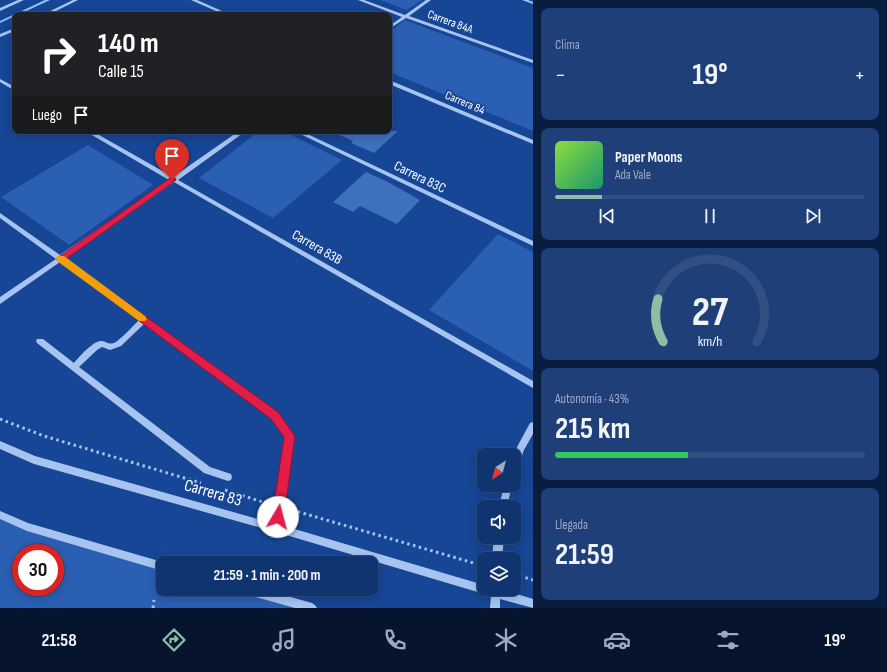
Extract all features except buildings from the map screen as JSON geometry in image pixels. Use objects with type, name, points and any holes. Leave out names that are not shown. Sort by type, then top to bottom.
[{"type":"street","points":[[0,10],[22,0]]},
{"type":"street","points":[[51,12],[76,0]]},
{"type":"street","points":[[193,0],[222,12]]},
{"type":"street","name":"Carrera 84A","points":[[360,0],[533,62]]},
{"type":"street","points":[[392,26],[430,0]]},
{"type":"street","points":[[524,0],[533,3]]},
{"type":"street","points":[[0,36],[12,30]]},
{"type":"street","points":[[0,80],[12,87]]},
{"type":"street","name":"Carrera 84","points":[[392,83],[533,142]]},
{"type":"street","name":"Carrera 83B","points":[[93,134],[533,385]]},
{"type":"street","points":[[0,301],[239,134]]},
{"type":"street","name":"Carrera 83C","points":[[303,134],[533,244]]},
{"type":"street","points":[[0,215],[275,415],[290,436],[276,528]]},
{"type":"street","points":[[74,367],[94,348],[101,344],[110,347],[118,344],[144,320]]},
{"type":"street","points":[[40,340],[207,470],[228,478]]},
{"type":"street","points":[[521,448],[533,426]]},
{"type":"street","name":"Carrera 83","points":[[0,445],[34,460],[477,586]]},
{"type":"street","points":[[0,515],[27,527],[156,564]]},
{"type":"street","points":[[270,596],[312,608]]},
{"type":"street","points":[[495,608],[496,596]]},
{"type":"street","name":"Carrera 83","points":[[510,596],[533,604]]},
{"type":"path","points":[[0,420],[44,436],[204,484]]},
{"type":"path","points":[[219,488],[279,507],[477,564]]},
{"type":"path","points":[[521,576],[533,580]]},
{"type":"path","points":[[154,600],[154,608]]},
{"type":"shaded area","points":[[380,0],[422,0],[407,10]]},
{"type":"shaded area","points":[[405,20],[533,68],[533,131],[392,73],[392,30]]},
{"type":"shaded area","points":[[255,134],[289,134],[342,160],[273,218],[199,178]]},
{"type":"shaded area","points":[[88,145],[153,185],[69,245],[1,197]]},
{"type":"shaded area","points":[[498,234],[533,252],[533,371],[429,310]]},
{"type":"shaded area","points":[[0,515],[156,564],[156,596],[270,596],[312,608],[0,608]]},
{"type":"waterway","points":[[22,12],[48,0]]},
{"type":"waterway","points":[[0,22],[12,16]]},
{"type":"slow traffic","points":[[61,259],[142,319]]},
{"type":"route","points":[[172,180],[60,259],[275,415],[290,436],[278,517]]}]
